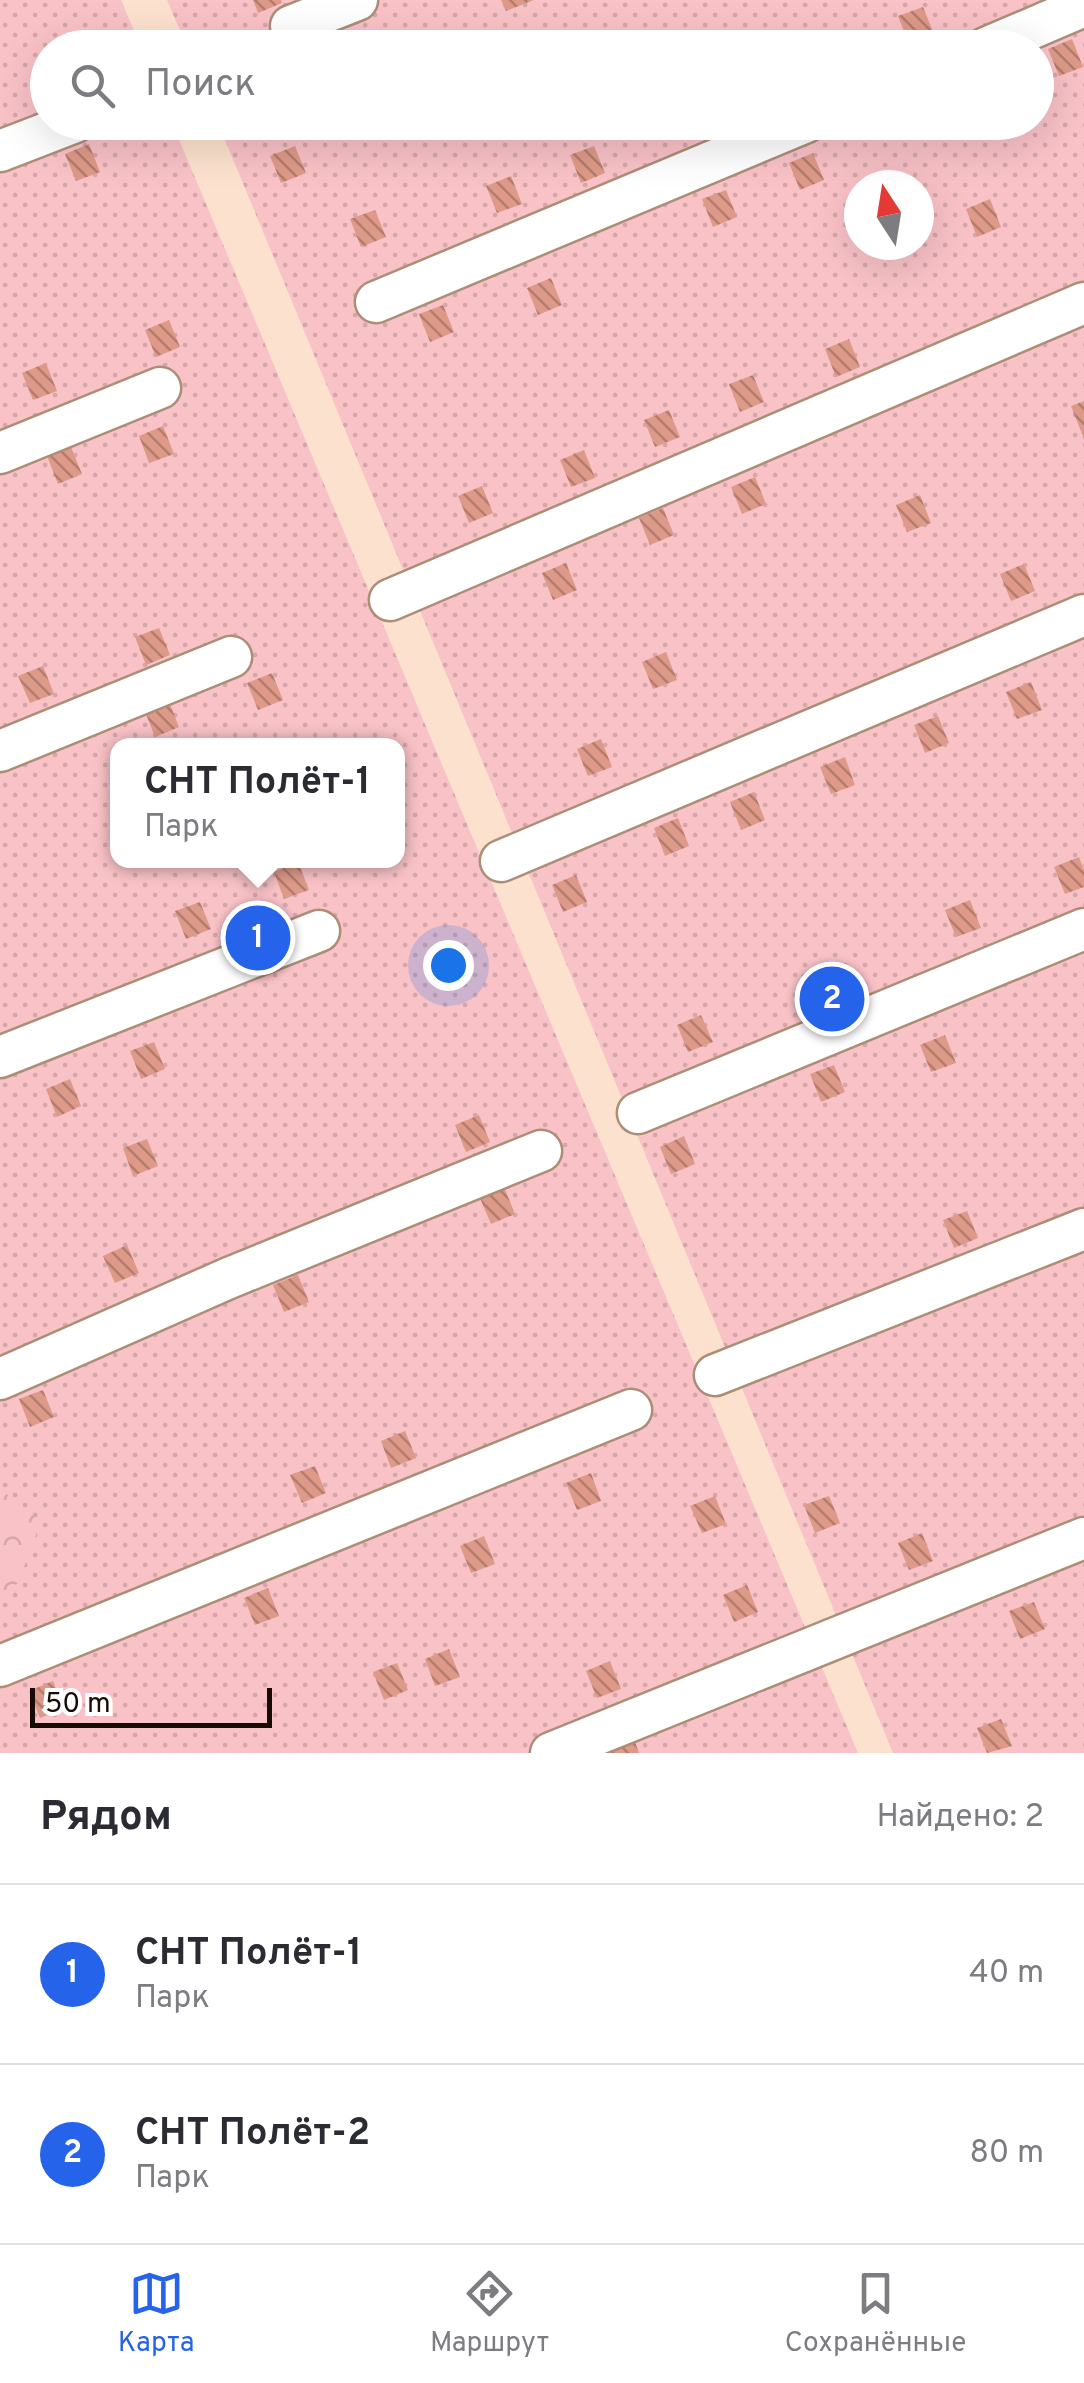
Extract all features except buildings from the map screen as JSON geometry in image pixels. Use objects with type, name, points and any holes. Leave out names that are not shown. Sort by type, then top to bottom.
[{"type":"lane","points":[[291,26],[357,0]]},
{"type":"lane","points":[[1028,30],[1084,6]]},
{"type":"lane","points":[[0,151],[30,140]]},
{"type":"lane","points":[[376,302],[763,140]]},
{"type":"lane","points":[[390,600],[1084,304]]},
{"type":"lane","points":[[0,453],[160,388]]},
{"type":"lane","points":[[501,861],[1084,615]]},
{"type":"lane","points":[[0,752],[230,658]]},
{"type":"lane","points":[[638,1113],[1084,929]]},
{"type":"lane","points":[[0,1057],[319,931]]},
{"type":"lane","points":[[0,1379],[229,1278],[541,1151]]},
{"type":"lane","points":[[715,1376],[1084,1229]]},
{"type":"lane","points":[[0,1666],[631,1410]]},
{"type":"lane","points":[[551,1753],[1084,1538]]},
{"type":"green space","points":[[0,0],[121,0],[134,30],[30,30],[30,140],[179,140],[858,1753],[0,1753]]},
{"type":"green space","points":[[167,0],[1084,0],[1084,1753],[893,1753],[225,140],[1054,140],[1054,30],[180,30]]},
{"type":"green space","points":[[0,1489],[41,1521],[18,1583],[0,1596]]},
{"type":"place","name":"СНТ Полёт-1","points":[[258,938]]},
{"type":"place","name":"СНТ Полёт-2","points":[[832,999]]}]
